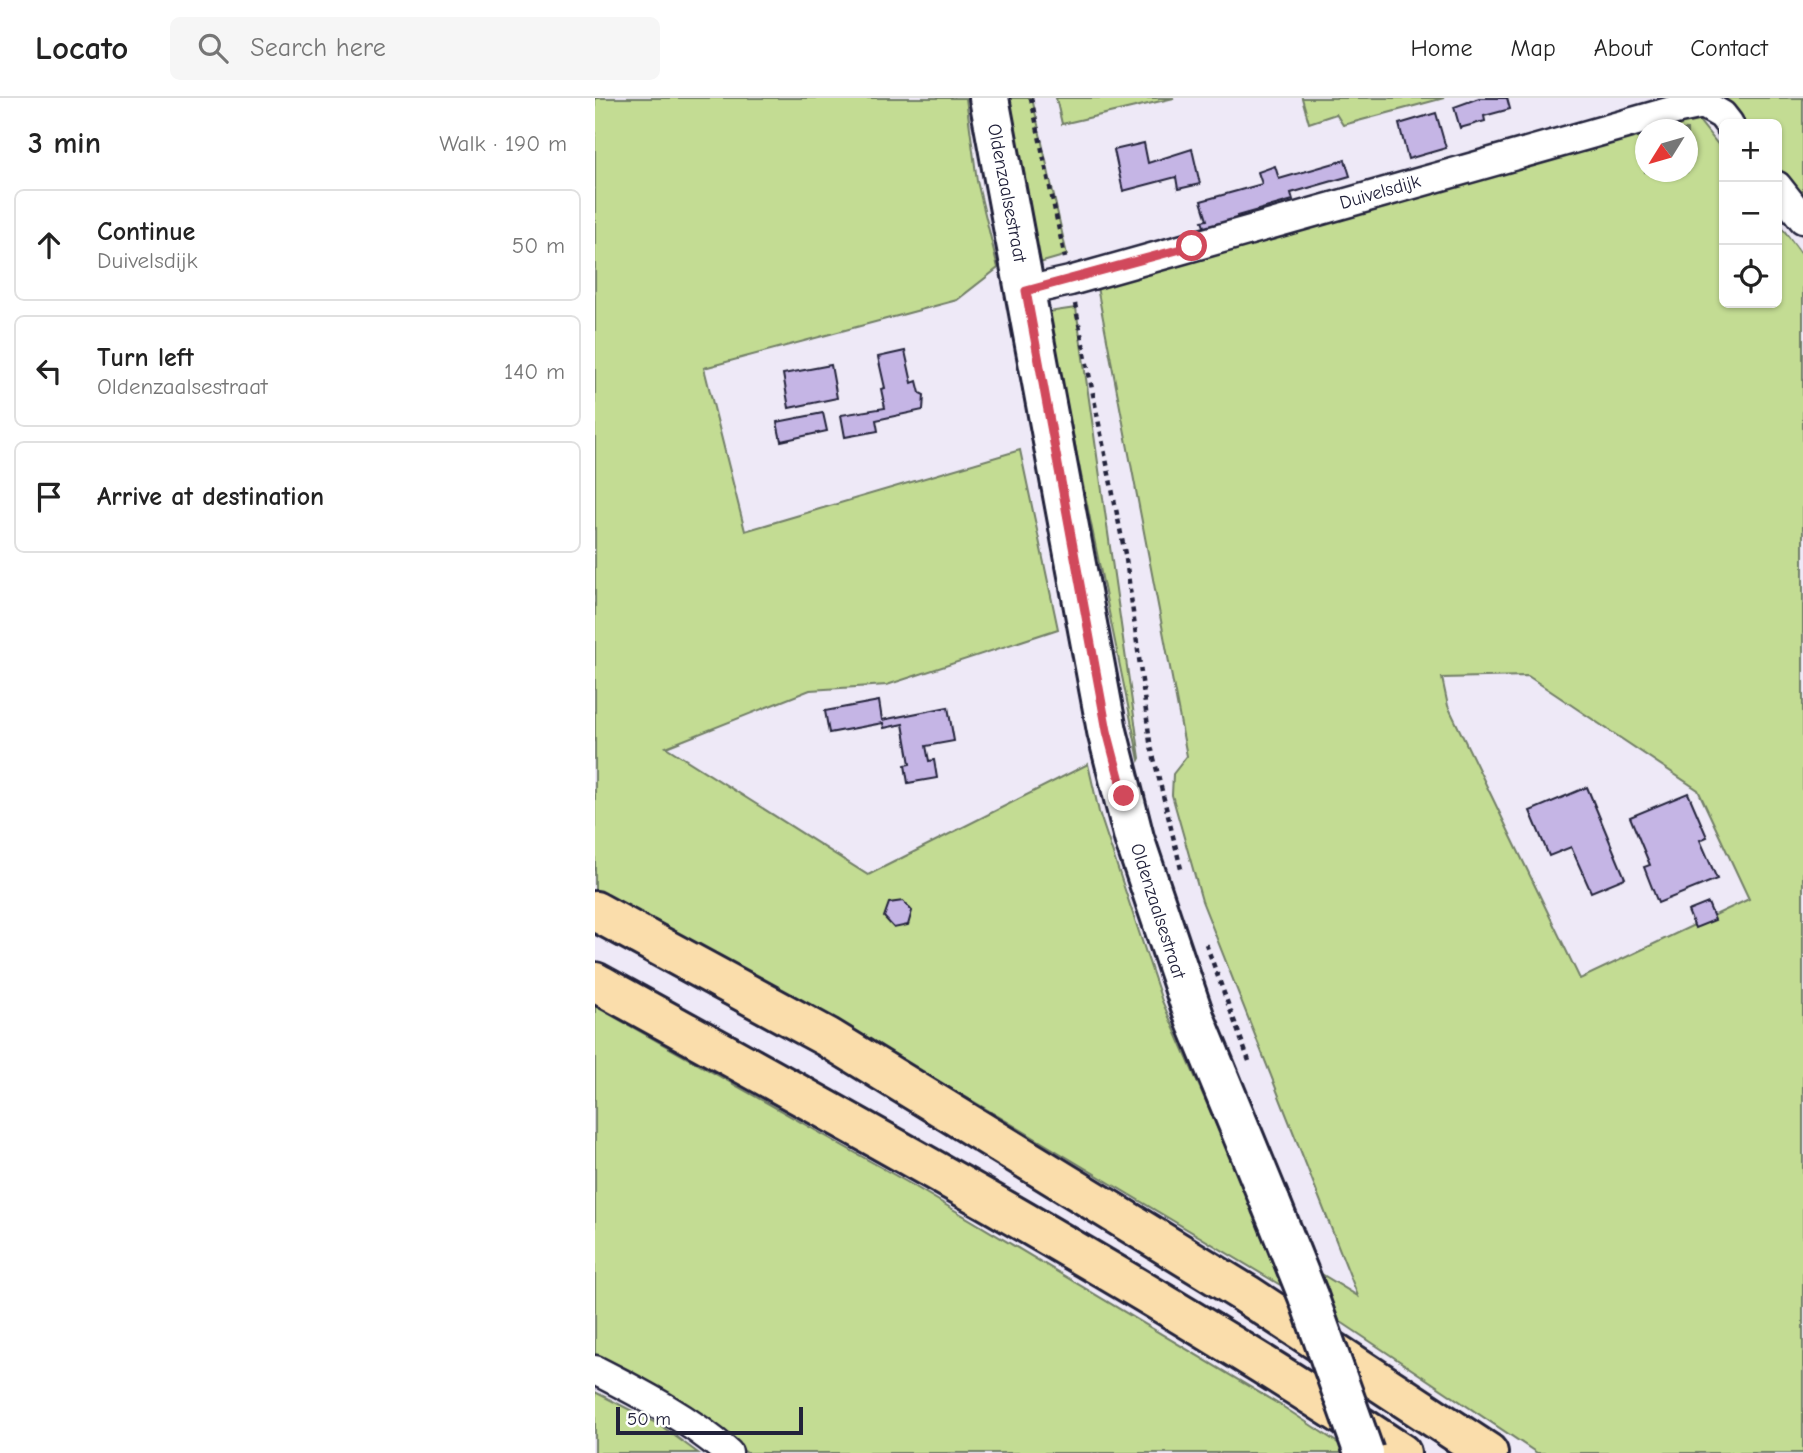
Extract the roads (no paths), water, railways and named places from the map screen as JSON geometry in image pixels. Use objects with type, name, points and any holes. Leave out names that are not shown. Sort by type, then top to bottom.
[{"type":"highway","points":[[595,911],[827,1037],[1246,1294],[1488,1453]]},
{"type":"highway","points":[[595,982],[796,1092],[1261,1362],[1401,1453]]},
{"type":"main road","name":"Oldenzaalsestraat","points":[[989,98],[1107,731],[1134,838],[1195,1019],[1313,1308],[1364,1453]]},
{"type":"street","name":"Duivelsdijk","points":[[1026,291],[1070,281],[1678,109],[1703,104],[1725,119]]},
{"type":"street","points":[[1782,192],[1803,219]]},
{"type":"street","points":[[595,1370],[634,1390],[715,1441],[728,1453]]}]
